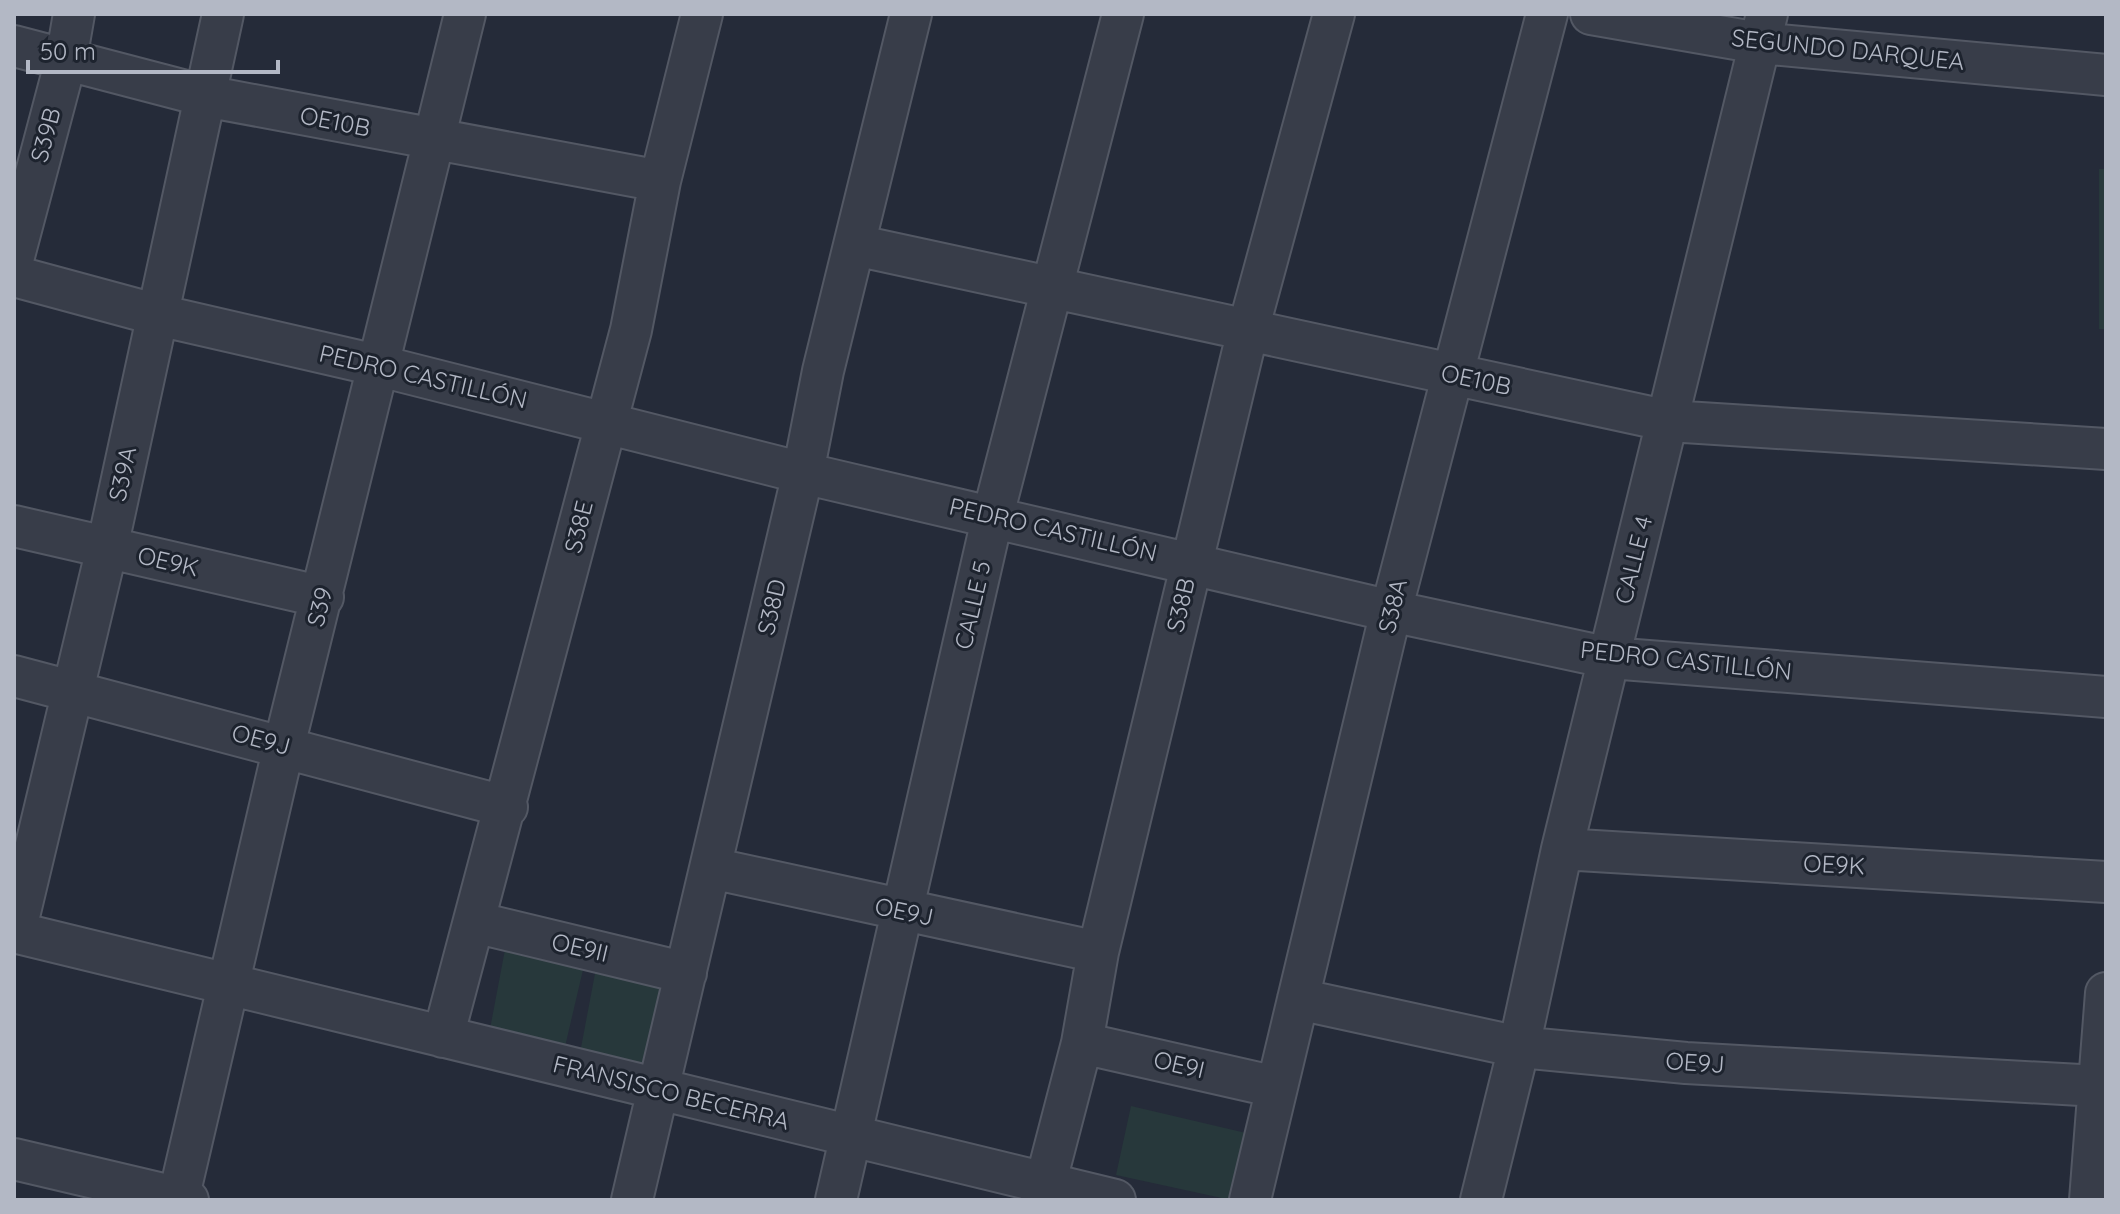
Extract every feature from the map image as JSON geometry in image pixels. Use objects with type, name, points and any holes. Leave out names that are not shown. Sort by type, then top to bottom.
[{"type":"street","name":"S39B","points":[[14,256],[66,60],[74,14]]},
{"type":"street","name":"S39A","points":[[14,932],[70,690],[107,548],[223,14]]},
{"type":"street","name":"S39","points":[[182,1199],[227,982],[323,597],[376,365],[465,14]]},
{"type":"street","name":"S38E","points":[[443,1037],[507,807],[631,330],[660,181],[702,14]]},
{"type":"street","name":"S38D","points":[[632,1200],[803,473],[823,371],[911,14]]},
{"type":"street","name":"CALLE 5","points":[[836,1200],[993,515],[1123,14]]},
{"type":"street","name":"S38B","points":[[1043,1192],[1082,1043],[1098,952],[1248,330],[1334,14]]},
{"type":"street","name":"S38A","points":[[1250,1200],[1391,611],[1547,14]]},
{"type":"street","name":"SEGUNDO DARQUEA","points":[[1591,14],[1763,29],[2106,75]]},
{"type":"street","name":"CALLE 4","points":[[1481,1200],[1519,1047],[1562,849],[1763,29]]},
{"type":"street","name":"OE10B","points":[[14,46],[205,96],[660,181]]},
{"type":"street","name":"OE10B","points":[[855,245],[1669,421],[2106,449]]},
{"type":"street","name":"PEDRO CASTILLÓN","points":[[14,276],[158,315],[606,421],[803,473],[993,515],[1391,611],[1610,658],[2106,697]]},
{"type":"street","name":"OE9K","points":[[14,526],[323,597]]},
{"type":"street","name":"OE9J","points":[[14,676],[507,807]]},
{"type":"street","name":"OE9K","points":[[1562,849],[2106,882]]},
{"type":"street","name":"OE9J","points":[[711,868],[1098,952]]},
{"type":"street","name":"OE9II","points":[[474,922],[686,973]]},
{"type":"street","name":"FRANSISCO BECERRA","points":[[14,932],[851,1137],[1043,1192],[1115,1200]]},
{"type":"street","points":[[2090,1200],[2106,993]]},
{"type":"street","name":"OE9J","points":[[1298,999],[1519,1047],[1686,1063],[2098,1086]]},
{"type":"street","name":"OE9I","points":[[1082,1043],[1276,1087]]},
{"type":"street","points":[[14,1159],[182,1199]]},
{"type":"shaded area","points":[[2099,169],[2106,169],[2106,329],[2099,329]]},
{"type":"shaded area","points":[[507,939],[586,957],[556,1085],[483,1066]]},
{"type":"shaded area","points":[[597,963],[676,981],[646,1109],[573,1090]]},
{"type":"shaded area","points":[[1131,1106],[1246,1133],[1231,1200],[1116,1175]]}]
